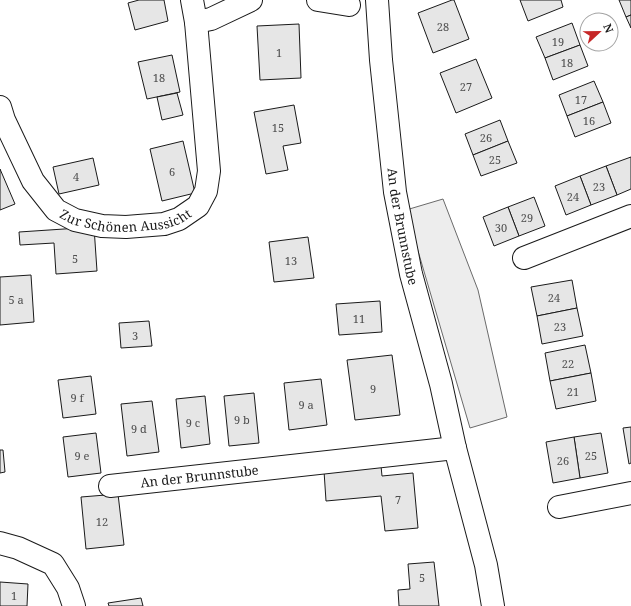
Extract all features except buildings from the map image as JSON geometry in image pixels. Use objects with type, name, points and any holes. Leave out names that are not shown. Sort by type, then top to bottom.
[{"type":"street","name":"Zur Schönen Aussicht","points":[[0,107],[4,120],[33,181],[56,210],[75,220],[102,226],[126,227],[156,225],[180,219],[198,206],[206,191],[209,171],[196,22],[192,0]]},
{"type":"street","points":[[196,22],[211,19],[251,0]]},
{"type":"street","points":[[318,0],[349,5]]},
{"type":"street","name":"An der Brunnstube","points":[[377,0],[381,60],[395,192],[411,274],[441,384],[455,448],[486,565],[493,606]]},
{"type":"street","points":[[524,258],[631,216]]},
{"type":"street","name":"An der Brunnstube","points":[[110,486],[455,448]]},
{"type":"street","points":[[559,507],[631,494]]},
{"type":"street","points":[[0,543],[18,548],[52,564],[68,588],[74,606]]},
{"type":"shaded area","points":[[443,199],[478,290],[507,417],[470,428],[406,210]]}]
